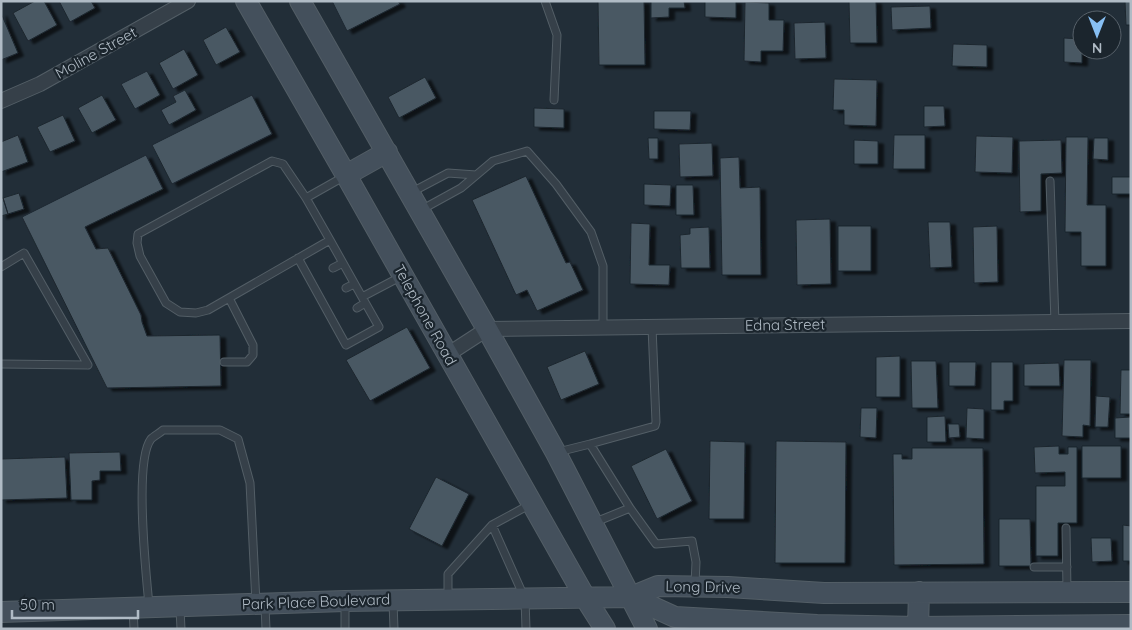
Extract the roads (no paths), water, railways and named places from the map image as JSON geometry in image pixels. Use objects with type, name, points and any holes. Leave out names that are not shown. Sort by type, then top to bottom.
[{"type":"main road","name":"Telephone Road","points":[[246,1],[586,599],[605,629]]},
{"type":"main road","points":[[300,1],[556,453],[647,629]]},
{"type":"main road","points":[[346,175],[387,152]]},
{"type":"main road","name":"Long Drive","points":[[631,597],[658,586],[728,587],[824,593],[1131,592]]},
{"type":"main road","points":[[918,627],[919,592]]},
{"type":"main road","name":"Park Place Boulevard","points":[[1,612],[345,601],[631,597]]},
{"type":"main road","name":"Long Drive","points":[[631,597],[675,617],[722,624],[846,627],[1131,626]]},
{"type":"street","name":"Moline Street","points":[[1,100],[40,84],[188,1]]},
{"type":"street","name":"Edna Street","points":[[487,329],[1131,321]]},
{"type":"street","points":[[447,355],[487,329]]},
{"type":"lane","points":[[545,1],[557,35],[554,100]]},
{"type":"lane","points":[[420,211],[461,188],[493,161],[527,151],[556,184],[591,232],[603,266],[603,328]]},
{"type":"lane","points":[[298,258],[324,299],[346,345],[378,327],[364,300],[354,284],[343,263],[330,240],[306,198],[283,164],[272,160],[138,234],[137,243],[140,256],[166,303],[180,312],[196,313],[208,310],[298,258],[330,240]]},
{"type":"lane","points":[[410,193],[448,173],[476,175]]},
{"type":"lane","points":[[306,198],[346,175]]},
{"type":"lane","points":[[1050,181],[1055,322]]},
{"type":"lane","points":[[1,267],[24,253],[88,366],[1,364]]},
{"type":"lane","points":[[333,268],[343,263]]},
{"type":"lane","points":[[357,308],[364,300],[403,276]]},
{"type":"lane","points":[[346,288],[354,284]]},
{"type":"lane","points":[[224,362],[247,362],[253,355],[253,345],[229,298]]},
{"type":"lane","points":[[556,453],[655,426],[652,327]]},
{"type":"lane","points":[[134,629],[141,608],[144,461],[150,440],[163,430],[220,430],[238,439],[250,483],[254,560],[260,604],[266,629]]},
{"type":"lane","points":[[590,444],[630,508],[656,544],[692,540],[696,562],[695,587]]},
{"type":"lane","points":[[448,600],[448,574],[492,525],[532,504]]},
{"type":"lane","points":[[592,524],[630,508]]},
{"type":"lane","points":[[492,525],[525,599],[526,629]]},
{"type":"lane","points":[[1066,528],[1067,592]]},
{"type":"lane","points":[[1034,567],[1066,567]]},
{"type":"lane","points":[[393,600],[394,629]]},
{"type":"lane","points":[[345,601],[345,629]]},
{"type":"lane","points":[[180,606],[181,629]]}]
